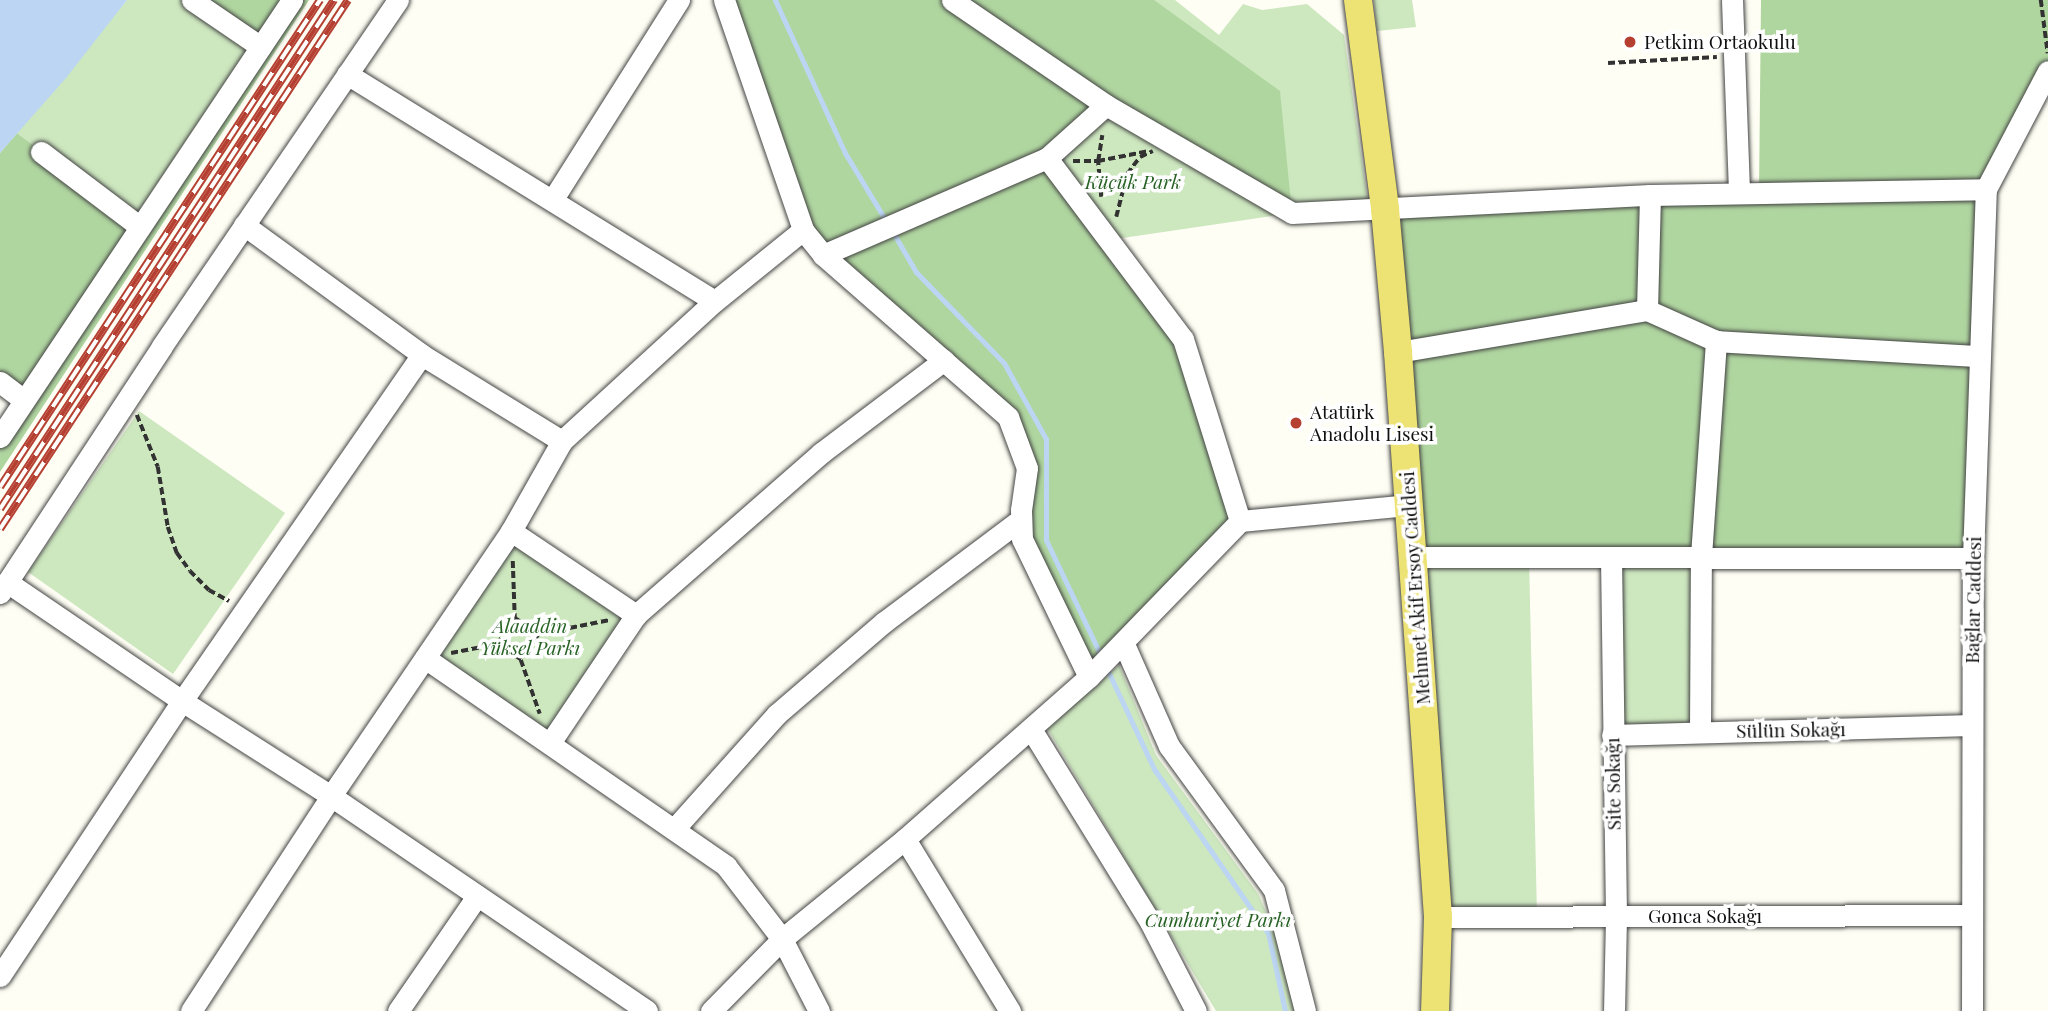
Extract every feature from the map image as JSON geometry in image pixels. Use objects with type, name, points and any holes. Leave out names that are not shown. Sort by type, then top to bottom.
[{"type":"main road","name":"Mehmet Akif Ersoy Caddesi","points":[[1358,0],[1385,209],[1410,505],[1438,917],[1435,1011]]},
{"type":"street","points":[[192,0],[261,47]]},
{"type":"street","points":[[0,437],[292,0]]},
{"type":"street","points":[[398,0],[128,397],[3,587],[331,796],[647,1011]]},
{"type":"street","points":[[554,200],[679,0]]},
{"type":"street","points":[[724,0],[803,230],[823,255],[1008,417],[1027,468],[1021,519],[1022,539],[1089,677]]},
{"type":"street","points":[[953,0],[1106,105],[1292,213],[1650,195],[1986,189],[2048,71]]},
{"type":"street","points":[[1732,0],[1739,193]]},
{"type":"street","points":[[347,74],[715,301]]},
{"type":"street","points":[[823,255],[1047,158],[1106,105]]},
{"type":"street","points":[[41,152],[139,227]]},
{"type":"street","points":[[1047,158],[1184,339],[1240,521]]},
{"type":"street","name":"Bağlar Caddesi","points":[[1972,1011],[1973,558],[1986,189]]},
{"type":"street","points":[[1647,310],[1650,195]]},
{"type":"street","points":[[244,225],[422,355],[562,441]]},
{"type":"street","points":[[191,1011],[331,796],[511,531],[562,441],[715,301],[803,230]]},
{"type":"street","points":[[1398,352],[1647,310],[1716,341],[1979,356]]},
{"type":"street","points":[[1700,732],[1701,556],[1716,341]]},
{"type":"street","points":[[0,976],[182,701],[422,355]]},
{"type":"street","points":[[550,743],[636,615],[821,453],[944,360]]},
{"type":"street","points":[[0,382],[24,400]]},
{"type":"street","points":[[711,1011],[782,939],[905,839],[1089,677],[1124,644],[1240,521],[1410,505]]},
{"type":"street","points":[[675,828],[776,714],[884,622],[1021,519]]},
{"type":"street","points":[[511,531],[636,615]]},
{"type":"street","points":[[1413,557],[1973,558]]},
{"type":"street","name":"Site Sokağı","points":[[1611,557],[1616,917],[1614,1011]]},
{"type":"street","points":[[1124,644],[1169,746],[1274,890],[1305,1011]]},
{"type":"street","points":[[425,658],[675,828],[726,866],[782,939],[819,1011]]},
{"type":"street","name":"Sülün Sokağı","points":[[1612,735],[1971,726]]},
{"type":"street","points":[[1031,729],[1150,922],[1196,1011]]},
{"type":"street","points":[[905,839],[1010,1011]]},
{"type":"street","points":[[398,1011],[477,895]]},
{"type":"street","name":"Gonca Sokağı","points":[[1438,917],[1971,915]]},
{"type":"path","points":[[2041,0],[2048,56]]},
{"type":"path","points":[[1608,63],[1734,56]]},
{"type":"path","points":[[1103,206],[1098,161],[1106,105]]},
{"type":"path","points":[[1047,158],[1098,161],[1155,150],[1140,158],[1127,174],[1109,240]]},
{"type":"path","points":[[128,397],[158,467],[168,527],[177,553],[209,590],[246,609]]},
{"type":"path","points":[[425,658],[497,644],[515,618],[511,531]]},
{"type":"path","points":[[521,660],[539,634],[636,615]]},
{"type":"path","points":[[515,618],[539,634]]},
{"type":"path","points":[[497,644],[521,660],[550,743]]},
{"type":"green space","points":[[127,0],[192,0],[261,47],[140,227],[17,133]]},
{"type":"green space","points":[[192,0],[309,0],[0,472],[0,437],[24,401],[0,382],[0,153],[17,133],[140,226],[261,48]]},
{"type":"green space","points":[[724,0],[1154,0],[1280,91],[1292,213],[1106,105],[1047,158],[1183,339],[1240,521],[1089,677],[1022,539],[1027,468],[1008,417],[823,255]]},
{"type":"green space","name":"Küçük Park","points":[[1146,0],[1175,0],[1219,35],[1243,4],[1262,10],[1307,4],[1344,35],[1369,210],[1292,213],[1109,240],[1047,158]]},
{"type":"green space","points":[[1374,0],[1412,0],[1416,27],[1377,31]]},
{"type":"green space","points":[[1761,0],[2048,0],[2048,71],[1986,189],[1973,558],[1413,557],[1385,209],[1759,192]]},
{"type":"green space","points":[[139,411],[285,513],[173,674],[28,572]]},
{"type":"green space","name":"Alaaddin Yüksel Parkı","points":[[511,531],[636,615],[550,743],[425,658]]},
{"type":"green space","points":[[1701,556],[1700,732],[1612,735],[1611,557]]},
{"type":"green space","points":[[1413,557],[1529,557],[1537,917],[1438,917]]},
{"type":"green space","name":"Cumhuriyet Parkı","points":[[1119,665],[1156,755],[1259,895],[1276,937],[1295,1011],[1216,1011],[1047,728]]},
{"type":"water","points":[[0,0],[127,0],[66,78],[0,153]]},
{"type":"waterway","points":[[775,0],[845,153],[886,221]]},
{"type":"waterway","points":[[891,229],[916,272],[1004,363],[1046,439],[1046,540],[1102,658]]},
{"type":"waterway","points":[[1106,667],[1154,769],[1268,933],[1285,1011]]},
{"type":"railway","points":[[0,487],[320,0]]},
{"type":"railway","points":[[0,509],[334,0]]},
{"type":"railway","points":[[0,529],[348,0]]},
{"type":"place","name":"Petkim Ortaokulu","points":[[1630,42]]},
{"type":"place","name":"Atatürk Anadolu Lisesi","points":[[1296,423]]}]
